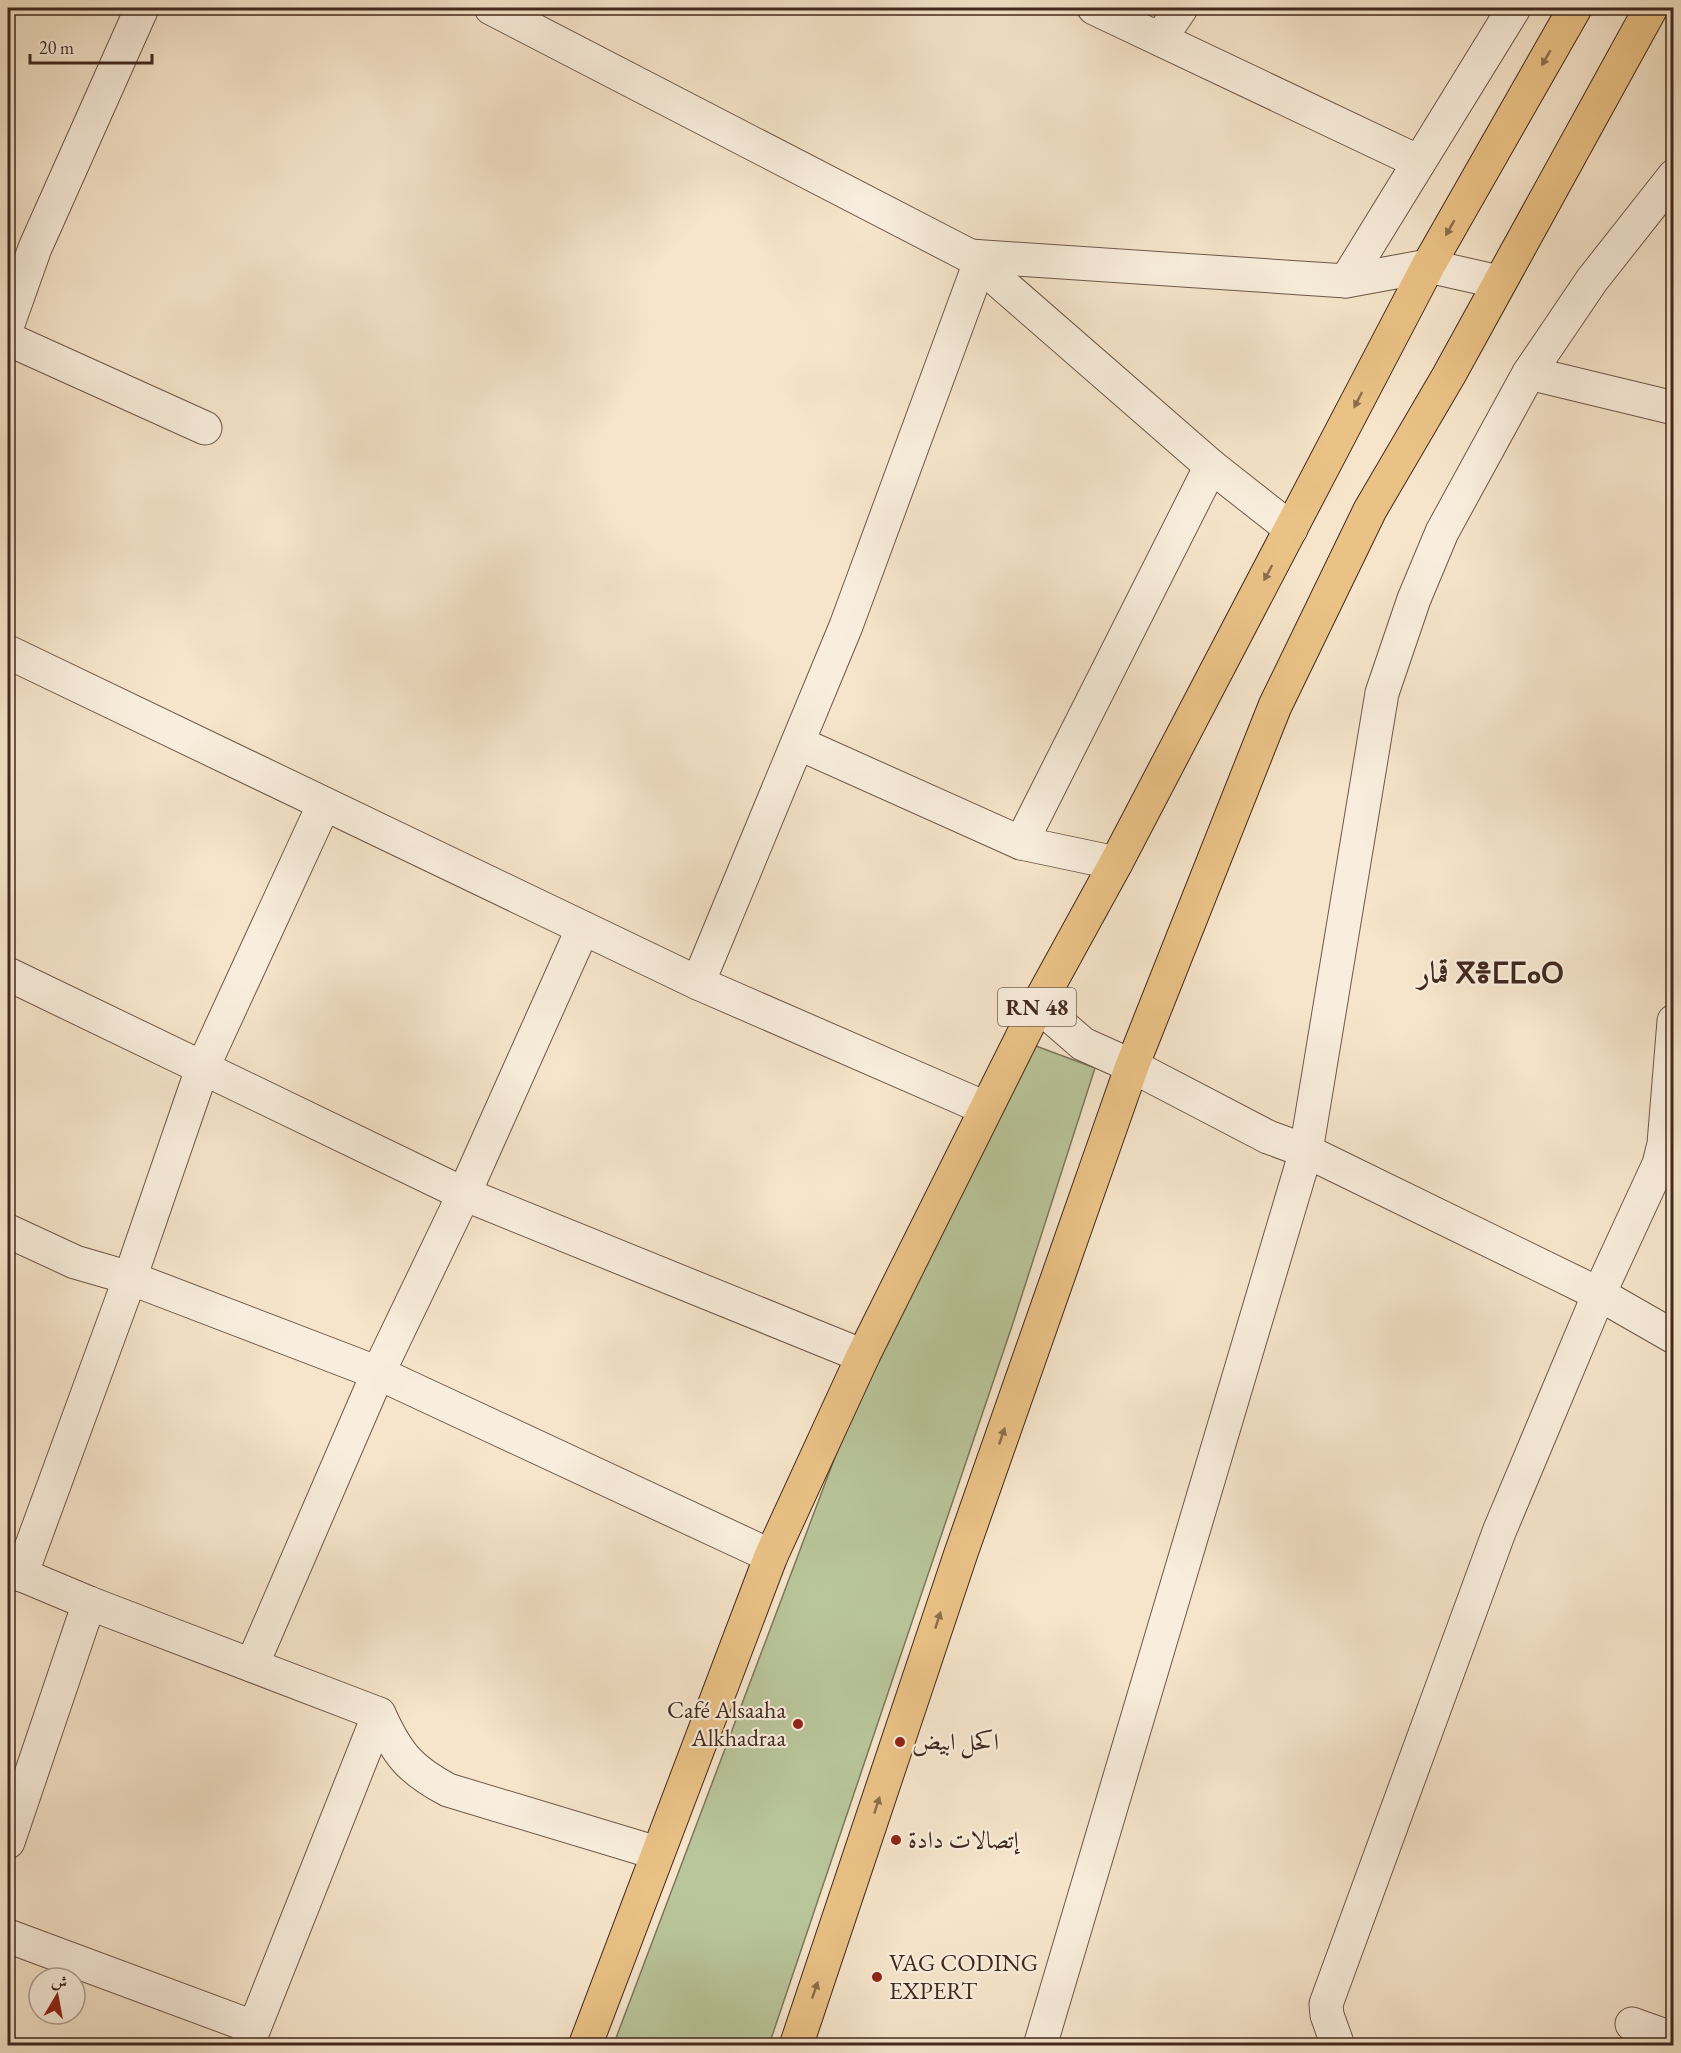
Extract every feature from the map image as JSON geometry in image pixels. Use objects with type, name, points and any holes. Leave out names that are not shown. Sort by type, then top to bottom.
[{"type":"highway","name":"RN 48","points":[[585,2046],[771,1556],[863,1356],[1038,1005],[1116,863],[1428,266],[1575,8]]},
{"type":"highway","points":[[796,2046],[961,1554],[1132,1066],[1275,706],[1370,510],[1651,8]]},
{"type":"street","points":[[8,324],[35,248],[142,8]]},
{"type":"street","points":[[491,8],[974,260],[1211,466],[1292,529]]},
{"type":"street","points":[[1094,8],[1419,162]]},
{"type":"street","points":[[1160,39],[1181,8]]},
{"type":"street","points":[[1346,281],[1514,8]]},
{"type":"street","points":[[1040,2046],[1306,1151],[1382,693],[1414,599],[1442,532],[1529,372],[1592,280],[1674,176]]},
{"type":"street","points":[[974,260],[1346,281],[1428,266],[1499,282]]},
{"type":"street","points":[[698,983],[846,626],[974,260]]},
{"type":"street","points":[[8,339],[206,428]]},
{"type":"street","points":[[1529,372],[1674,408]]},
{"type":"street","points":[[1022,843],[1211,466]]},
{"type":"street","points":[[8,652],[698,983],[985,1108]]},
{"type":"street","points":[[798,744],[1022,843],[1116,863]]},
{"type":"street","points":[[324,804],[202,1069],[130,1278],[14,1572],[89,1604],[379,1714],[404,1761],[422,1777],[448,1790],[657,1853]]},
{"type":"street","points":[[252,1665],[378,1373],[464,1194],[584,928]]},
{"type":"street","points":[[8,974],[464,1194],[863,1356]]},
{"type":"street","points":[[1038,1005],[1083,1044],[1132,1066],[1268,1137],[1306,1151],[1599,1294],[1674,1337]]},
{"type":"street","points":[[1338,2046],[1327,2015],[1326,2004],[1499,1532],[1599,1294],[1659,1164],[1664,1144],[1674,1021]]},
{"type":"street","points":[[8,1231],[75,1262],[130,1278],[378,1373],[771,1556]]},
{"type":"street","points":[[8,1842],[89,1604]]},
{"type":"street","points":[[8,1936],[250,2036],[379,1714]]},
{"type":"street","points":[[1632,2024],[1674,2039]]},
{"type":"green space","points":[[1036,1046],[1095,1068],[1012,1326],[769,2045],[613,2046],[875,1351]]},
{"type":"place","name":"Café Alsaaha Alkhadraa","points":[[798,1724]]},
{"type":"place","name":"اكحل ابيض","points":[[900,1742]]},
{"type":"place","name":"إتصالات دادة","points":[[896,1840]]},
{"type":"place","name":"VAG CODING EXPERT","points":[[877,1977]]},
{"type":"district","name":"قمار ⴳⴻⵎⵎⴰⵔ","points":[[1491,973]]}]
